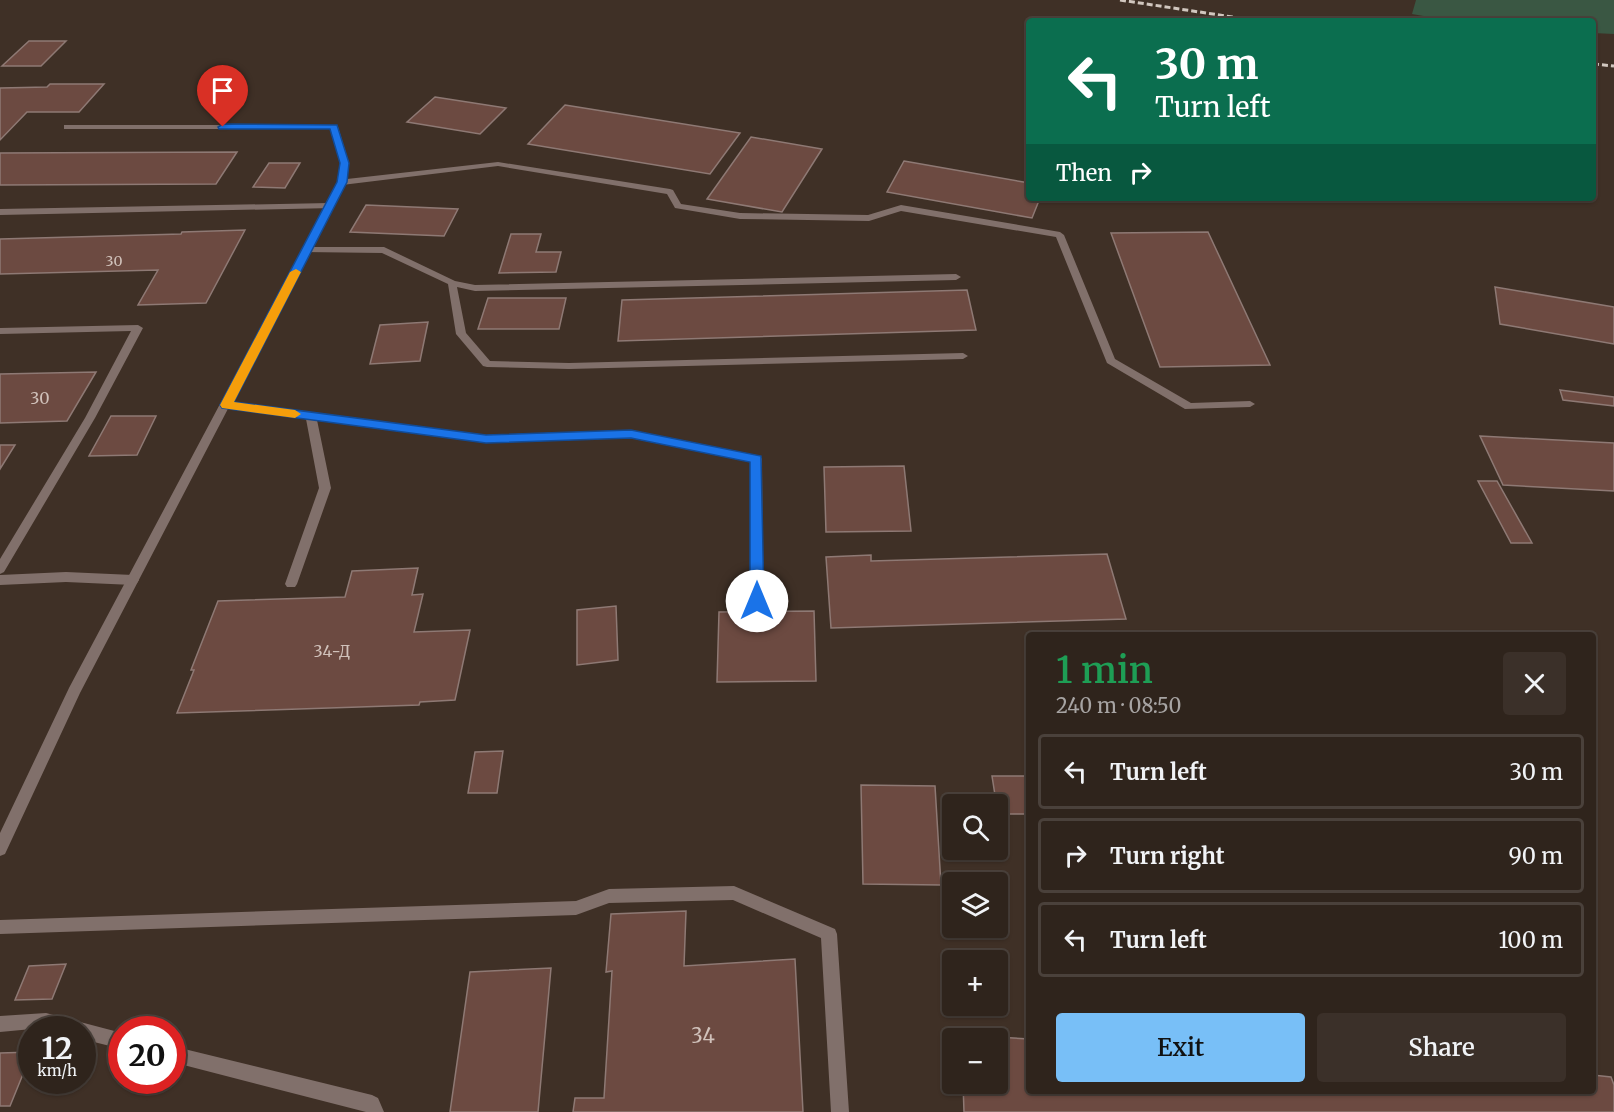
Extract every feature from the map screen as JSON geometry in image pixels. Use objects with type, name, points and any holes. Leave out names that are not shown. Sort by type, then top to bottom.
[{"type":"street","points":[[0,849],[74,692],[330,206],[342,182],[345,163],[334,127],[67,127]]},
{"type":"street","points":[[342,182],[498,164],[669,192],[678,206],[740,216],[869,218],[901,208],[1060,235],[1111,361],[1189,407],[1250,404]]},
{"type":"street","points":[[0,212],[330,206]]},
{"type":"street","points":[[307,250],[384,250],[452,283],[475,288],[956,277]]},
{"type":"street","points":[[452,283],[461,334],[487,364],[569,366],[963,356]]},
{"type":"street","points":[[0,331],[138,328],[90,418],[0,569]]},
{"type":"street","points":[[226,405],[486,439],[631,434],[756,459],[757,601]]},
{"type":"street","points":[[291,584],[325,489],[311,416]]},
{"type":"street","points":[[0,580],[66,577],[133,580]]},
{"type":"street","points":[[0,927],[576,908],[609,896],[734,893],[829,934],[840,1112]]},
{"type":"street","points":[[0,1024],[18,1023]]},
{"type":"street","points":[[186,1058],[372,1104],[375,1112]]},
{"type":"green space","points":[[1416,0],[1614,0],[1614,34],[1596,33],[1596,18],[1435,18],[1412,14]]},
{"type":"building","points":[[29,41],[66,41],[41,66],[2,66]]},
{"type":"building","points":[[50,84],[104,84],[79,112],[27,112],[0,140],[0,88],[47,87]]},
{"type":"building","points":[[435,97],[506,108],[480,134],[407,122]]},
{"type":"building","points":[[565,105],[740,133],[710,174],[528,144]]},
{"type":"building","points":[[751,137],[822,149],[782,212],[707,199]]},
{"type":"building","points":[[237,152],[216,184],[0,185],[0,153]]},
{"type":"building","points":[[904,161],[1026,182],[1026,201],[1039,201],[1032,218],[887,192]]},
{"type":"building","points":[[269,163],[300,163],[285,188],[253,187]]},
{"type":"building","points":[[366,205],[458,209],[444,236],[350,232]]},
{"type":"building","points":[[245,230],[206,303],[138,305],[158,270],[0,274],[0,239]]},
{"type":"building","points":[[1208,232],[1270,365],[1160,367],[1111,233]]},
{"type":"building","points":[[511,234],[541,234],[536,252],[561,252],[556,272],[499,273]]},
{"type":"building","points":[[1495,287],[1614,307],[1614,344],[1500,324]]},
{"type":"building","points":[[967,290],[976,330],[618,341],[622,300]]},
{"type":"building","points":[[488,298],[566,298],[559,329],[478,329]]},
{"type":"building","points":[[428,322],[420,361],[370,364],[380,325]]},
{"type":"building","points":[[96,372],[67,421],[0,423],[0,374]]},
{"type":"building","points":[[1560,390],[1614,397],[1614,406],[1563,400]]},
{"type":"building","points":[[111,416],[156,416],[137,455],[89,456]]},
{"type":"building","points":[[1480,436],[1614,443],[1614,491],[1503,485]]},
{"type":"building","points":[[0,445],[15,445],[0,469]]},
{"type":"building","points":[[904,466],[911,531],[826,532],[824,467]]},
{"type":"building","points":[[1478,481],[1497,481],[1532,543],[1511,543]]},
{"type":"building","points":[[1107,554],[1126,619],[831,628],[826,557],[871,555],[871,561]]},
{"type":"building","points":[[418,568],[412,595],[423,594],[414,632],[470,630],[455,700],[420,702],[419,705],[177,713],[218,601],[345,597],[352,571]]},
{"type":"building","points":[[616,606],[618,660],[577,665],[577,610]]},
{"type":"building","points":[[814,611],[816,681],[717,682],[719,612]]},
{"type":"building","points":[[503,751],[497,793],[468,793],[475,752]]},
{"type":"building","points":[[992,776],[1026,776],[1026,814],[1008,814],[1008,794],[995,794]]},
{"type":"building","points":[[861,785],[935,786],[941,885],[863,884]]},
{"type":"building","points":[[686,911],[684,966],[795,959],[803,1112],[573,1112],[575,1098],[604,1098],[612,971],[606,972],[611,914]]},
{"type":"building","points":[[66,964],[52,999],[15,1000],[29,966]]},
{"type":"building","points":[[551,968],[538,1112],[450,1112],[470,972]]},
{"type":"building","points":[[1008,1038],[1026,1039],[1026,1094],[1596,1094],[1596,1075],[1611,1077],[1614,1085],[1614,1112],[964,1112],[963,1094],[1008,1094]]},
{"type":"building","points":[[18,1052],[18,1086],[10,1106],[0,1106],[0,1053]]},
{"type":"railway","points":[[1120,0],[1239,18]]},
{"type":"railway","points":[[1596,64],[1614,66]]},
{"type":"slow traffic","points":[[295,414],[226,405],[296,272]]},
{"type":"route","points":[[223,127],[334,127],[345,163],[342,182],[226,405],[486,439],[631,434],[756,459],[757,601]]}]
